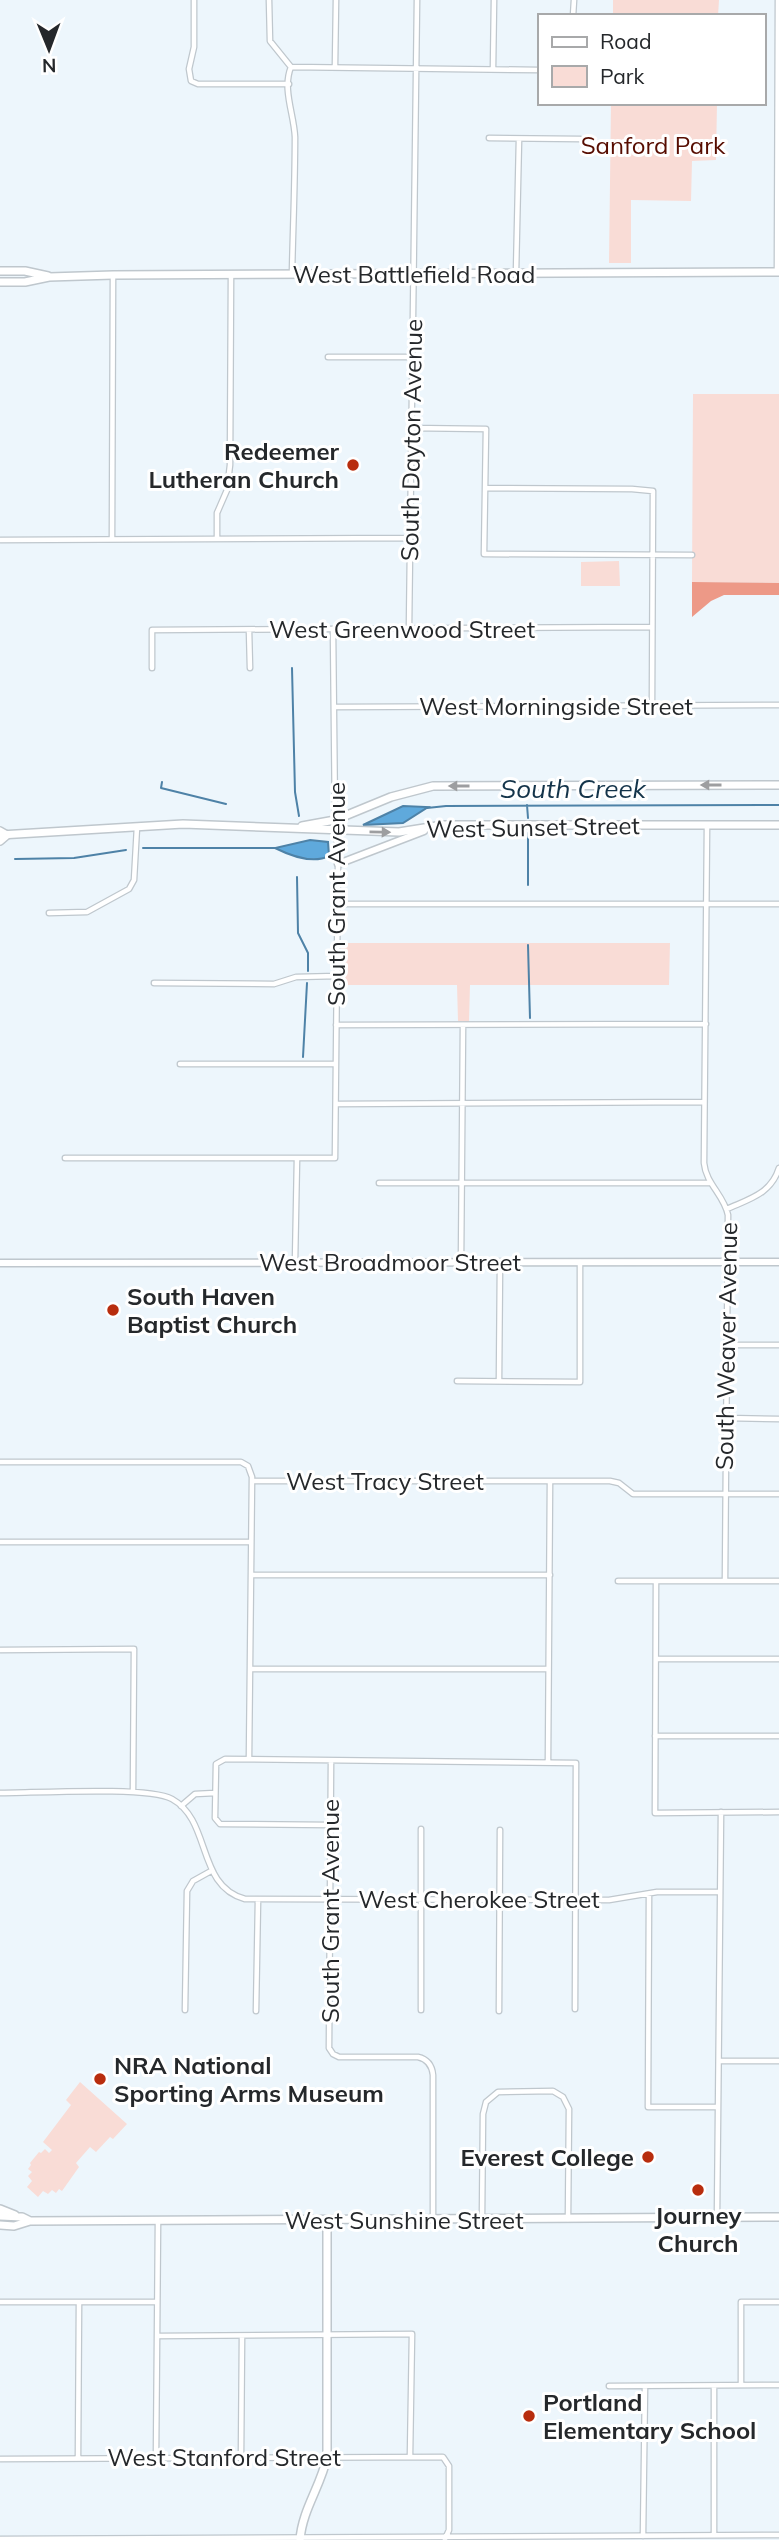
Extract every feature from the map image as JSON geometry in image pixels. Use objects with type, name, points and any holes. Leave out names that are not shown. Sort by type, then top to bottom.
[{"type":"main road","name":"West Battlefield Road","points":[[1,270],[32,272],[49,277]]},
{"type":"main road","name":"West Battlefield Road","points":[[0,282],[113,275],[778,272]]},
{"type":"main road","name":"West Sunset Street","points":[[287,828],[335,820],[391,797],[433,786],[779,785]]},
{"type":"main road","name":"West Sunset Street","points":[[2,834],[183,824],[399,832],[443,825],[779,825]]},
{"type":"main road","points":[[0,841],[2,834]]},
{"type":"main road","points":[[0,2210],[26,2219]]},
{"type":"main road","name":"West Sunshine Street","points":[[0,2216],[26,2219],[158,2221],[779,2217]]},
{"type":"main road","name":"West Sunshine Street","points":[[2,2226],[21,2224],[26,2219]]},
{"type":"main road","points":[[300,2539],[302,2521],[323,2477],[327,2457],[327,2221]]},
{"type":"street","points":[[194,0],[194,47],[189,69],[191,81],[198,84],[289,84]]},
{"type":"street","points":[[270,0],[270,41],[291,66],[289,109],[295,135],[292,274]]},
{"type":"street","points":[[335,66],[336,0]]},
{"type":"street","name":"South Dayton Avenue","points":[[409,629],[417,0]]},
{"type":"street","points":[[493,69],[494,0]]},
{"type":"street","points":[[778,0],[778,272]]},
{"type":"street","points":[[291,66],[538,70]]},
{"type":"street","points":[[489,138],[580,139]]},
{"type":"street","points":[[516,273],[519,139]]},
{"type":"street","points":[[112,539],[113,275]]},
{"type":"street","points":[[217,538],[217,513],[227,490],[230,465],[231,275]]},
{"type":"street","points":[[328,357],[412,357]]},
{"type":"street","points":[[410,428],[486,429],[484,554],[692,555]]},
{"type":"street","points":[[485,488],[653,491],[652,705]]},
{"type":"street","points":[[0,540],[410,538]]},
{"type":"street","name":"West Greenwood Street","points":[[152,668],[152,630],[651,627]]},
{"type":"street","points":[[250,630],[250,668]]},
{"type":"street","name":"South Grant Avenue","points":[[297,1158],[335,1158],[338,864],[333,630]]},
{"type":"street","name":"West Morningside Street","points":[[334,707],[779,705]]},
{"type":"street","points":[[338,864],[410,835],[443,825]]},
{"type":"street","name":"South Weaver Avenue","points":[[707,825],[704,1163],[709,1183],[727,1209],[724,1581]]},
{"type":"street","points":[[49,914],[88,912],[126,891],[133,883],[137,827]]},
{"type":"street","points":[[338,904],[779,904]]},
{"type":"street","points":[[154,984],[274,984],[296,977],[337,976]]},
{"type":"street","points":[[336,1025],[706,1024]]},
{"type":"street","points":[[461,1263],[463,1025]]},
{"type":"street","points":[[180,1064],[336,1064]]},
{"type":"street","points":[[336,1104],[704,1102]]},
{"type":"street","points":[[65,1158],[297,1158],[295,1263]]},
{"type":"street","points":[[727,1209],[763,1193],[772,1184],[779,1168]]},
{"type":"street","points":[[379,1183],[709,1183]]},
{"type":"street","points":[[457,1381],[580,1382],[580,1262]]},
{"type":"street","name":"West Broadmoor Street","points":[[0,1263],[779,1262]]},
{"type":"street","points":[[499,1381],[500,1263]]},
{"type":"street","points":[[727,1345],[779,1345]]},
{"type":"street","points":[[726,1418],[779,1419]]},
{"type":"street","name":"West Tracy Street","points":[[0,1462],[241,1462],[247,1464],[251,1470],[252,1481],[613,1481],[635,1494],[779,1494]]},
{"type":"street","points":[[249,1759],[252,1481]]},
{"type":"street","points":[[548,1762],[550,1481]]},
{"type":"street","points":[[0,1542],[251,1542]]},
{"type":"street","points":[[251,1575],[550,1575]]},
{"type":"street","points":[[618,1581],[779,1581]]},
{"type":"street","points":[[656,1582],[655,1813],[779,1812]]},
{"type":"street","points":[[0,1650],[134,1649],[132,1792]]},
{"type":"street","points":[[656,1659],[779,1659]]},
{"type":"street","points":[[250,1669],[548,1669]]},
{"type":"street","points":[[655,1736],[779,1736]]},
{"type":"street","points":[[330,1825],[223,1825],[215,1818],[215,1768],[222,1759],[576,1763],[575,2009]]},
{"type":"street","name":"South Grant Avenue","points":[[331,1762],[329,2049],[339,2057],[420,2057],[431,2066],[433,2220]]},
{"type":"street","points":[[0,1793],[161,1794],[181,1806],[195,1794],[215,1793]]},
{"type":"street","name":"West Cherokee Street","points":[[181,1806],[192,1819],[211,1871],[220,1885],[245,1899],[610,1900],[649,1893],[720,1892]]},
{"type":"street","points":[[717,2218],[720,1812]]},
{"type":"street","points":[[421,1829],[421,2010]]},
{"type":"street","points":[[499,2011],[500,1830]]},
{"type":"street","points":[[185,2010],[187,1891],[193,1881],[211,1871]]},
{"type":"street","points":[[649,1893],[648,2107],[717,2107]]},
{"type":"street","points":[[256,2011],[258,1900]]},
{"type":"street","points":[[719,2062],[779,2061]]},
{"type":"street","points":[[482,2219],[483,2111],[488,2099],[501,2092],[551,2091],[564,2097],[569,2109],[568,2219]]},
{"type":"street","points":[[156,2458],[158,2221]]},
{"type":"street","points":[[0,2302],[156,2302]]},
{"type":"street","points":[[78,2458],[79,2302]]},
{"type":"street","points":[[741,2385],[741,2302],[779,2302]]},
{"type":"street","points":[[157,2336],[412,2334],[410,2456]]},
{"type":"street","points":[[241,2458],[242,2336]]},
{"type":"street","points":[[714,2535],[715,2385]]},
{"type":"street","points":[[609,2386],[779,2385]]},
{"type":"street","points":[[643,2536],[645,2386]]},
{"type":"street","name":"West Stanford Street","points":[[0,2459],[443,2456],[449,2466],[449,2530],[446,2538]]},
{"type":"street","points":[[0,2539],[779,2535]]},
{"type":"green space","points":[[613,0],[719,0],[718,14],[613,14]]},
{"type":"green space","name":"Sanford Park","points":[[611,105],[717,105],[716,160],[692,161],[691,201],[631,200],[631,263],[609,263]]},
{"type":"green space","points":[[693,394],[779,394],[779,583],[692,582]]},
{"type":"green space","points":[[619,561],[620,586],[581,586],[581,562]]},
{"type":"green space","points":[[341,943],[670,943],[669,985],[470,985],[469,1022],[458,1021],[457,985],[341,985]]},
{"type":"green space","points":[[80,2082],[127,2124],[96,2152],[90,2147],[76,2163],[79,2167],[62,2191],[59,2189],[56,2193],[52,2190],[48,2194],[43,2191],[38,2197],[27,2187],[32,2181],[28,2176],[32,2172],[28,2169],[30,2163],[39,2152],[45,2149],[49,2153],[52,2150],[43,2142],[71,2105],[66,2100]]},
{"type":"shaded area","points":[[692,582],[779,583],[779,595],[724,595],[711,601],[692,617]]},
{"type":"water","points":[[403,806],[428,807],[403,823],[363,825]]},
{"type":"water","points":[[310,840],[328,842],[329,856],[309,859],[275,848]]},
{"type":"waterway","points":[[292,668],[295,792],[299,816]]},
{"type":"waterway","points":[[162,782],[161,788],[226,804]]},
{"type":"waterway","points":[[527,805],[528,818]]},
{"type":"waterway","name":"South Creek","points":[[427,808],[779,805]]},
{"type":"waterway","points":[[528,833],[528,885]]},
{"type":"waterway","name":"South Creek","points":[[143,848],[275,848]]},
{"type":"waterway","name":"South Creek","points":[[15,859],[74,858],[126,850]]},
{"type":"waterway","points":[[297,877],[298,933],[308,953],[308,971]]},
{"type":"waterway","points":[[528,945],[530,1018]]},
{"type":"waterway","points":[[303,1057],[307,983]]},
{"type":"place","name":"Redeemer Lutheran Church","points":[[353,465]]},
{"type":"place","name":"South Haven Baptist Church","points":[[113,1310]]},
{"type":"place","name":"NRA National Sporting Arms Museum","points":[[100,2079]]},
{"type":"place","name":"Everest College","points":[[648,2157]]},
{"type":"place","name":"Journey Church","points":[[698,2190]]},
{"type":"place","name":"Portland Elementary School","points":[[529,2416]]}]
